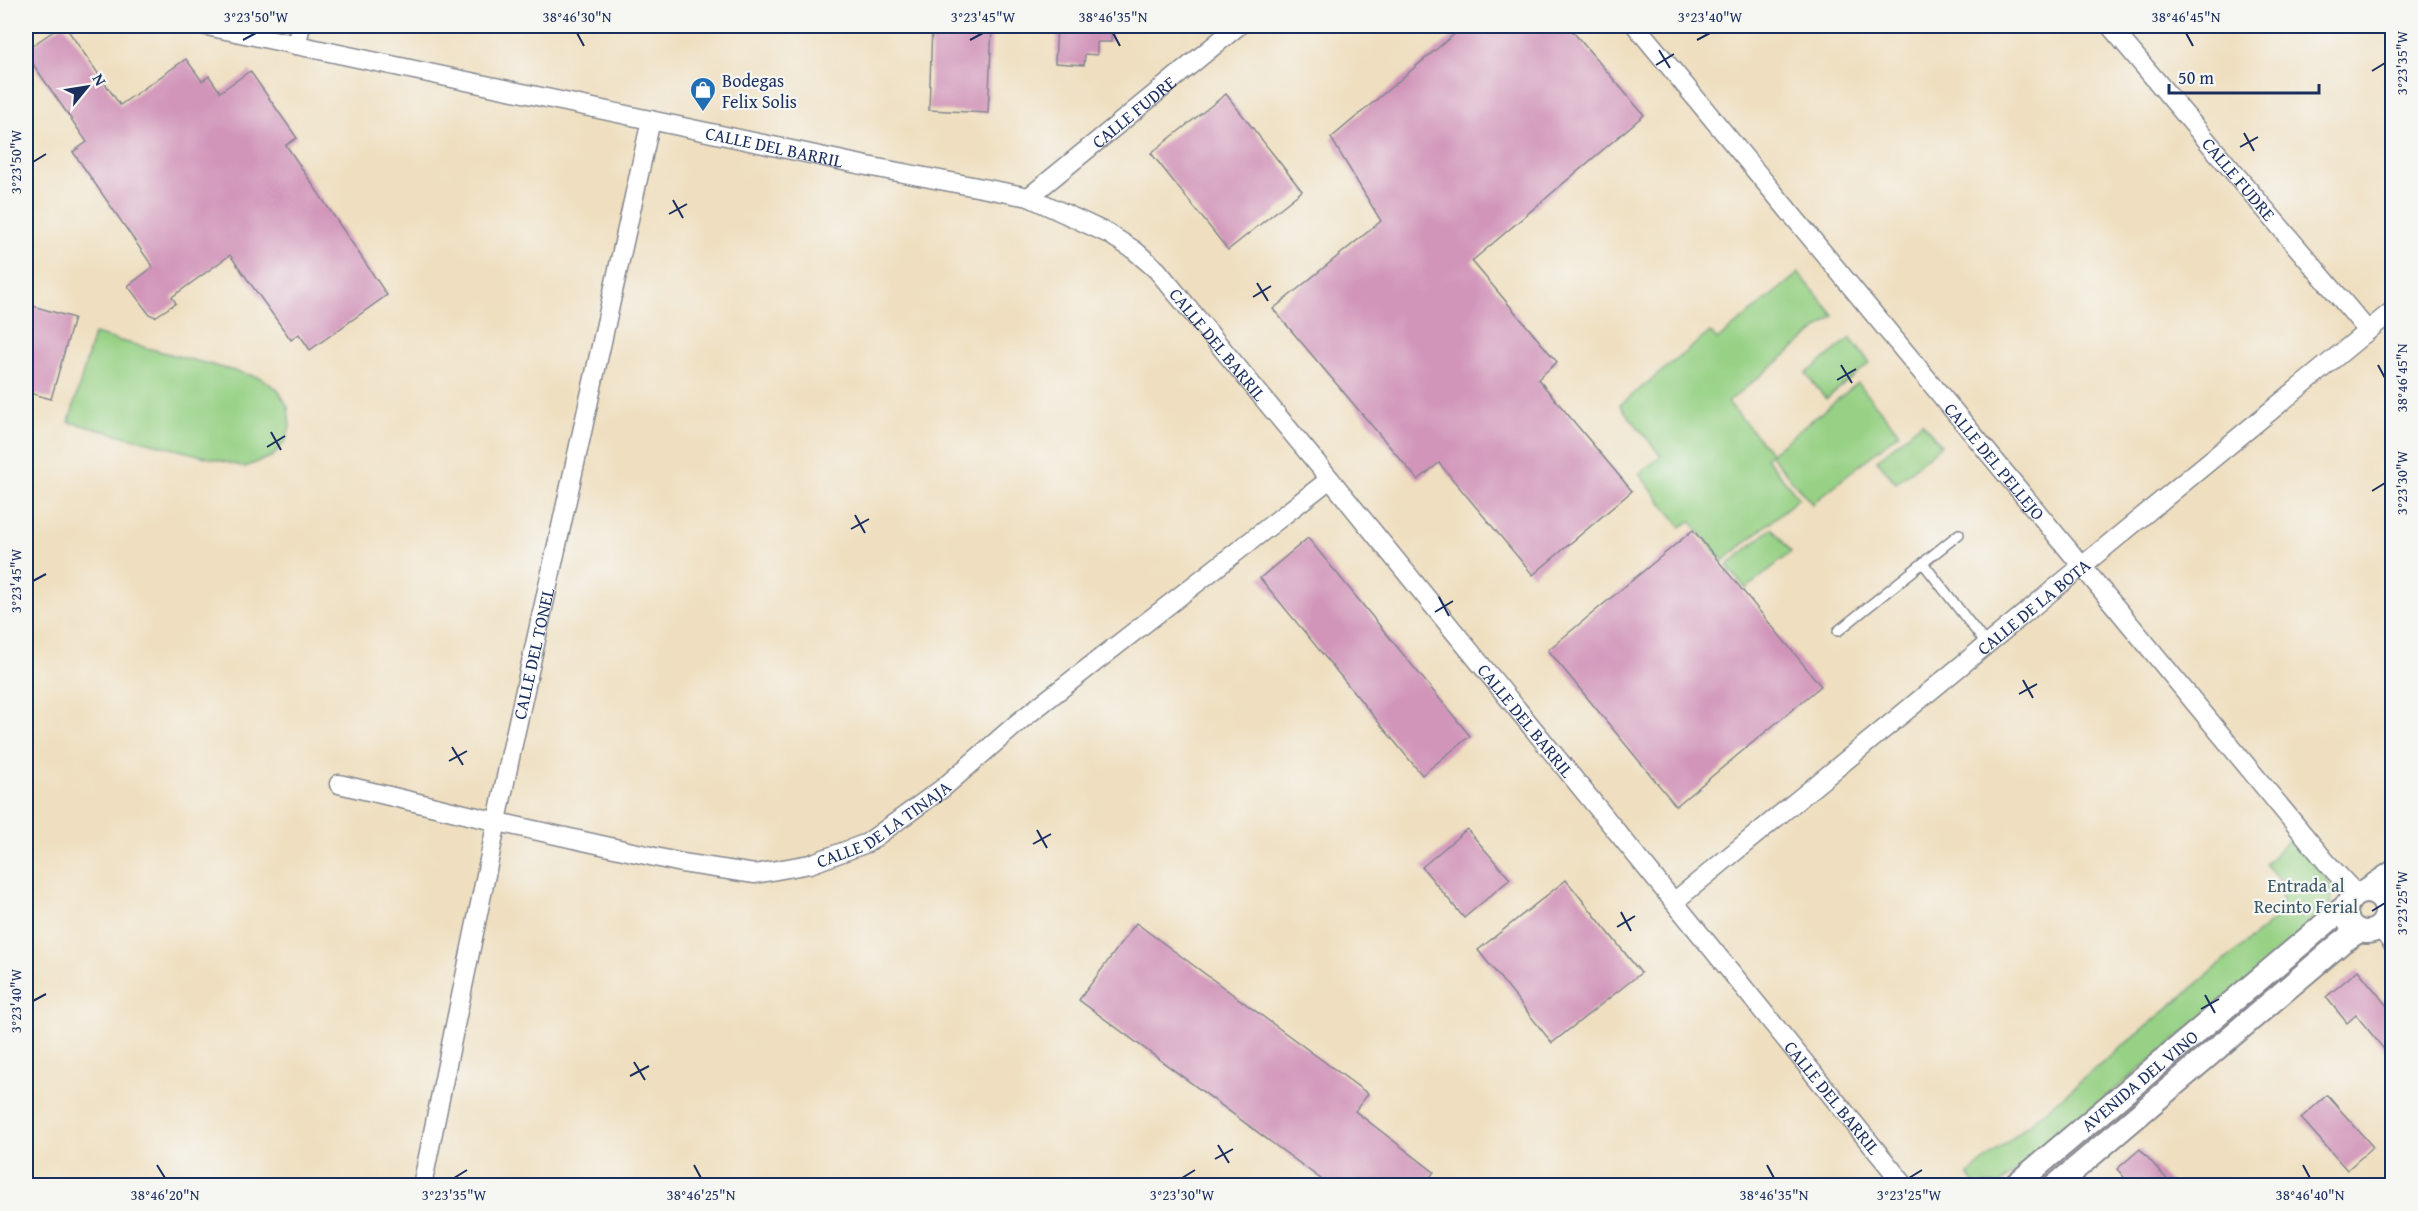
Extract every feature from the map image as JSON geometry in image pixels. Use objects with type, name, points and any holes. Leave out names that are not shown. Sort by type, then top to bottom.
[{"type":"street","name":"CALLE DEL BARRIL","points":[[207,26],[867,166],[1029,197],[1109,234],[1134,250],[1157,270],[1330,479],[1905,1185]]},
{"type":"street","points":[[296,45],[302,26]]},
{"type":"street","name":"CALLE FUDRE","points":[[1029,197],[1238,26]]},
{"type":"street","name":"CALLE DEL PELLEJO","points":[[1636,26],[2356,897]]},
{"type":"street","name":"CALLE FUDRE","points":[[2110,26],[2368,331]]},
{"type":"street","name":"CALLE DEL TONEL","points":[[422,1185],[511,753],[651,120]]},
{"type":"street","name":"CALLE DE LA BOTA","points":[[1675,902],[2392,311]]},
{"type":"street","name":"CALLE DE LA TINAJA","points":[[339,784],[682,863],[755,874],[810,864],[867,843],[943,788],[1021,720],[1330,479]]},
{"type":"street","name":"AVENIDA DEL VINO","points":[[2014,1185],[2356,897],[2392,873]]},
{"type":"street","points":[[2356,897],[2380,897],[2382,924],[2347,921],[2356,897]]},
{"type":"street","name":"AVENIDA DEL VINO","points":[[2055,1185],[2342,942],[2382,924]]},
{"type":"lane","points":[[1838,631],[1959,534]]},
{"type":"lane","points":[[1923,563],[1987,645]]},
{"type":"green space","points":[[1799,273],[1834,316],[1728,402],[1771,453],[1858,383],[1899,433],[1812,504],[1770,454],[1766,458],[1799,498],[1723,561],[1690,521],[1681,527],[1639,474],[1661,456],[1620,405],[1710,332],[1717,340]]},
{"type":"green space","points":[[94,334],[261,378],[278,390],[288,407],[290,427],[286,440],[273,456],[245,467],[69,422]]},
{"type":"green space","points":[[1850,338],[1870,363],[1826,399],[1806,374]]},
{"type":"green space","points":[[1922,422],[1941,445],[1896,483],[1877,460]]},
{"type":"green space","points":[[1772,528],[1791,552],[1746,589],[1727,566]]},
{"type":"green space","name":"Entrada al Recinto Ferial","points":[[2291,838],[2327,878],[2332,888],[2331,912],[1999,1185],[1976,1185],[1968,1175],[2282,913],[2280,880],[2265,864]]},
{"type":"building","points":[[61,26],[65,26],[120,105],[186,59],[202,81],[209,76],[220,92],[250,71],[297,138],[286,145],[387,295],[310,350],[299,334],[291,340],[230,255],[172,297],[176,303],[155,317],[149,314],[128,286],[153,267],[73,152],[87,142],[26,54],[26,50]]},
{"type":"building","points":[[932,26],[992,26],[988,113],[929,110]]},
{"type":"building","points":[[1057,26],[1112,26],[1111,42],[1097,42],[1097,55],[1085,54],[1084,65],[1055,63]]},
{"type":"building","points":[[1464,26],[1568,26],[1644,115],[1472,261],[1557,362],[1538,379],[1632,491],[1533,575],[1439,463],[1418,480],[1273,309],[1381,221],[1331,138]]},
{"type":"building","points":[[1226,94],[1302,191],[1228,250],[1151,153]]},
{"type":"building","points":[[26,304],[74,318],[51,399],[26,392]]},
{"type":"building","points":[[1693,530],[1821,686],[1676,806],[1548,650]]},
{"type":"building","points":[[1308,538],[1470,736],[1422,775],[1260,578]]},
{"type":"building","points":[[1467,829],[1510,879],[1464,918],[1422,867]]},
{"type":"building","points":[[1566,880],[1641,973],[1552,1043],[1478,950]]},
{"type":"building","points":[[1136,923],[1368,1094],[1355,1111],[1434,1172],[1424,1185],[1329,1185],[1079,1000]]},
{"type":"building","points":[[2358,970],[2392,1012],[2392,1059],[2356,1015],[2347,1023],[2326,997]]},
{"type":"building","points":[[2327,1095],[2373,1147],[2347,1170],[2301,1118]]},
{"type":"building","points":[[2140,1149],[2172,1185],[2131,1185],[2117,1169]]},
{"type":"place","name":"Bodegas Felix Solis","points":[[703,113]]}]
